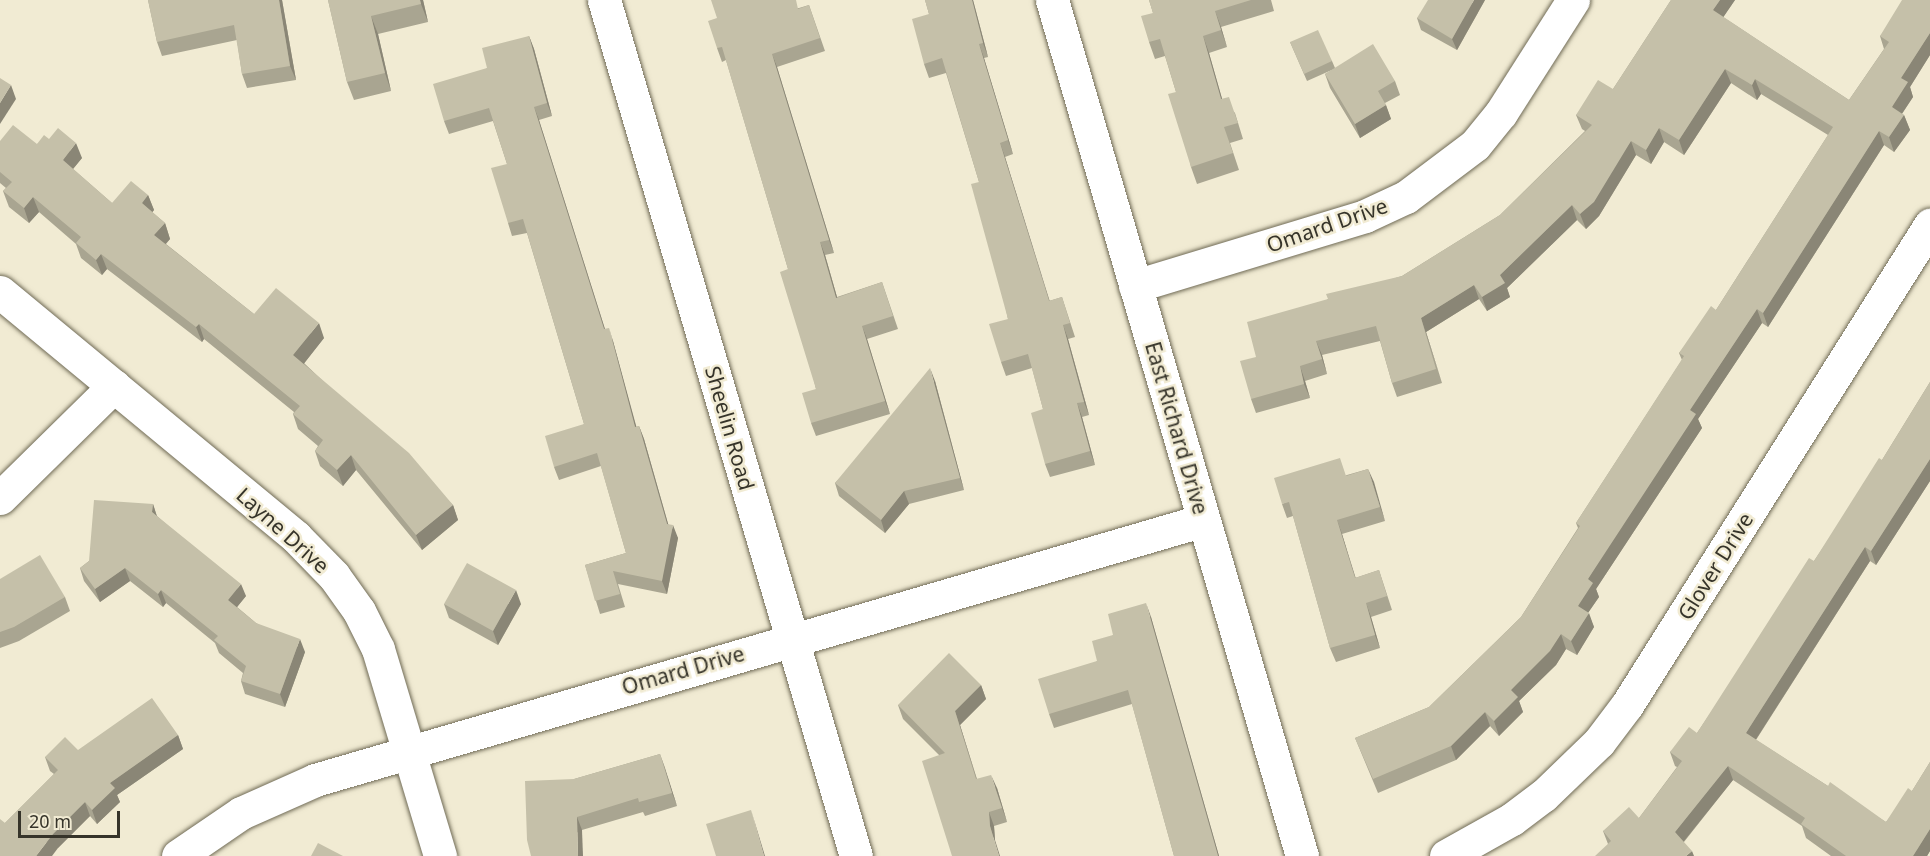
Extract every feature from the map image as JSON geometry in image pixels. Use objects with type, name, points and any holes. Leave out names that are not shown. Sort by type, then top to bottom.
[{"type":"street","name":"Sheelin Road","points":[[604,0],[856,856]]},
{"type":"street","name":"East Richard Drive","points":[[1052,0],[1302,856]]},
{"type":"street","name":"Omard Drive","points":[[1136,285],[1365,216],[1406,197],[1441,175],[1482,137],[1501,113],[1573,0]]},
{"type":"street","name":"Glover Drive","points":[[1446,856],[1512,819],[1543,796],[1599,742],[1627,705],[1930,225]]},
{"type":"street","name":"Layne Drive","points":[[0,292],[296,537],[334,576],[358,611],[378,649],[440,856]]},
{"type":"street","points":[[0,498],[114,386]]},
{"type":"street","name":"Omard Drive","points":[[178,856],[241,813],[315,780],[1204,519]]},
{"type":"building","points":[[148,0],[279,0],[290,66],[242,74],[234,25],[157,42]]},
{"type":"building","points":[[328,0],[420,0],[421,4],[371,16],[385,73],[347,82]]},
{"type":"building","points":[[711,0],[796,0],[798,9],[809,5],[820,38],[772,54],[829,240],[820,242],[836,298],[882,282],[893,316],[862,326],[885,401],[811,423],[802,393],[816,389],[780,272],[788,269],[722,47],[717,48],[708,21],[717,18]]},
{"type":"building","points":[[925,0],[972,0],[983,43],[979,44],[1008,140],[1000,143],[1049,301],[1062,297],[1070,323],[1063,325],[1084,402],[1077,403],[1090,451],[1045,464],[1031,413],[1043,409],[1028,354],[1001,362],[989,324],[1008,319],[971,184],[979,182],[942,58],[924,64],[912,19],[929,14]]},
{"type":"building","points":[[1149,0],[1251,0],[1215,11],[1221,30],[1203,36],[1221,99],[1229,97],[1238,123],[1224,127],[1233,153],[1191,167],[1168,94],[1176,92],[1160,39],[1149,42],[1141,16],[1153,13]]},
{"type":"building","points":[[1428,0],[1474,0],[1452,39],[1417,18]]},
{"type":"building","points":[[1671,0],[1720,0],[1713,10],[1849,100],[1889,42],[1880,36],[1902,0],[1930,0],[1930,33],[1901,78],[1908,82],[1892,107],[1904,115],[1889,137],[1879,131],[1763,313],[1757,309],[1690,410],[1696,414],[1588,579],[1593,583],[1578,606],[1589,613],[1571,641],[1561,634],[1550,651],[1511,690],[1518,697],[1494,721],[1485,712],[1451,746],[1373,779],[1355,738],[1429,707],[1521,617],[1580,526],[1576,523],[1684,356],[1679,353],[1711,306],[1716,310],[1833,127],[1755,79],[1752,85],[1725,69],[1679,140],[1659,128],[1646,150],[1631,141],[1594,202],[1580,214],[1572,205],[1500,275],[1505,283],[1482,297],[1474,285],[1421,318],[1436,369],[1392,383],[1376,326],[1316,341],[1322,359],[1300,366],[1304,384],[1251,399],[1240,361],[1256,357],[1247,322],[1328,299],[1326,294],[1402,276],[1500,215],[1592,125],[1576,115],[1598,80],[1613,89]]},
{"type":"building","points":[[1318,30],[1332,61],[1304,74],[1290,42]]},
{"type":"building","points":[[529,36],[547,103],[534,107],[604,329],[609,328],[635,427],[639,426],[667,524],[673,525],[662,581],[613,571],[620,594],[595,601],[585,565],[626,553],[597,453],[554,467],[545,436],[584,424],[523,219],[508,223],[491,168],[507,164],[489,108],[444,121],[433,84],[487,68],[482,48]]},
{"type":"building","points":[[1373,44],[1395,81],[1378,91],[1386,105],[1355,124],[1325,74]]},
{"type":"building","points":[[0,78],[11,85],[0,103]]},
{"type":"building","points":[[13,125],[37,144],[44,135],[49,139],[58,128],[76,143],[63,160],[112,203],[131,181],[148,195],[142,203],[165,223],[154,235],[254,314],[276,288],[319,323],[293,355],[409,453],[453,505],[416,535],[351,455],[337,470],[315,451],[323,440],[293,414],[300,406],[199,324],[196,327],[101,254],[96,260],[76,243],[81,237],[33,197],[24,208],[3,191],[12,182],[0,172],[0,141]]},
{"type":"building","points":[[930,368],[960,478],[904,491],[881,520],[835,483]]},
{"type":"building","points":[[1930,382],[1930,459],[1871,551],[1865,547],[1746,733],[1828,786],[1830,782],[1886,822],[1908,788],[1912,791],[1930,762],[1930,829],[1913,856],[1846,856],[1801,824],[1805,818],[1728,766],[1675,832],[1692,851],[1686,856],[1595,856],[1611,841],[1603,831],[1629,807],[1639,818],[1682,761],[1670,752],[1689,727],[1697,733],[1809,558],[1814,561],[1879,458],[1882,460]]},
{"type":"building","points":[[1340,458],[1346,476],[1368,469],[1380,507],[1337,520],[1355,578],[1379,570],[1387,596],[1366,603],[1375,635],[1330,648],[1289,502],[1282,504],[1274,478]]},
{"type":"building","points":[[94,500],[153,504],[152,512],[241,584],[228,600],[256,623],[300,639],[280,694],[241,681],[246,666],[214,640],[218,636],[161,590],[158,594],[125,568],[95,589],[80,568],[89,561]]},
{"type":"building","points":[[40,555],[65,597],[14,627],[0,632],[0,579]]},
{"type":"building","points":[[467,563],[516,590],[493,631],[444,604]]},
{"type":"building","points":[[1146,603],[1218,856],[1174,856],[1128,690],[1049,714],[1038,679],[1097,661],[1092,641],[1113,635],[1108,614]]},
{"type":"building","points":[[949,653],[981,685],[955,711],[976,779],[991,775],[1002,808],[989,812],[990,826],[999,856],[952,856],[922,761],[945,753],[898,705]]},
{"type":"building","points":[[152,698],[178,735],[110,783],[115,788],[92,810],[85,802],[53,834],[36,856],[0,856],[0,819],[5,823],[58,770],[45,757],[65,737],[78,750]]},
{"type":"building","points":[[660,754],[672,793],[639,802],[638,798],[577,817],[578,856],[531,856],[527,840],[525,781],[574,779]]},
{"type":"building","points":[[751,810],[764,856],[716,856],[706,824]]},
{"type":"building","points":[[318,843],[343,856],[311,856]]}]
